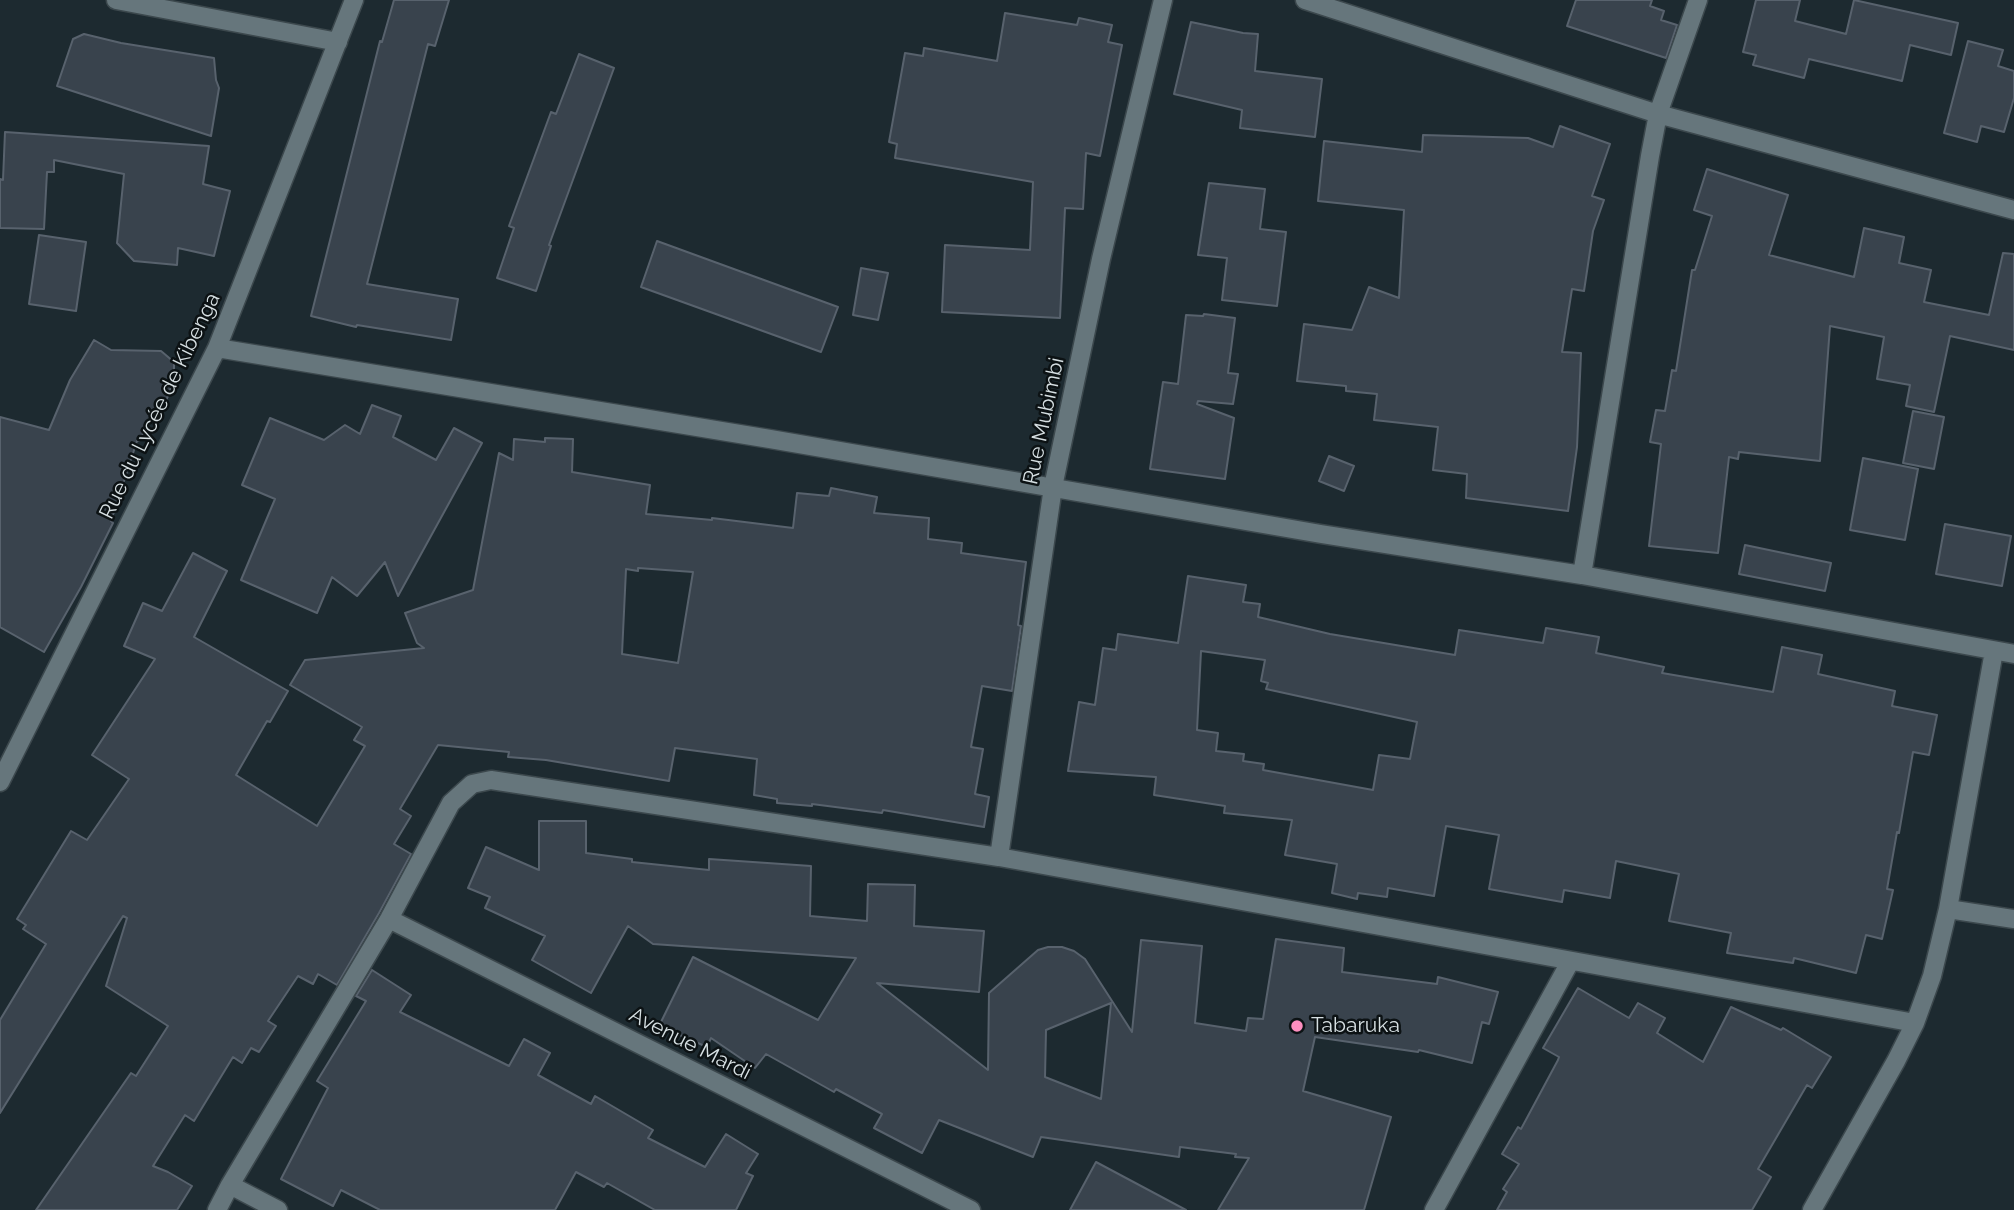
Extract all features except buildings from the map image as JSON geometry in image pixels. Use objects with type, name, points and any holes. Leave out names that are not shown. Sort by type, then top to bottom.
[{"type":"street","points":[[116,0],[338,42]]},
{"type":"street","name":"Rue du Lycée de Kibenga","points":[[0,782],[218,348],[354,0]]},
{"type":"street","name":"Rue Mubimbi","points":[[999,858],[1053,487],[1101,259],[1163,0]]},
{"type":"street","points":[[1305,0],[1658,114],[2014,210]]},
{"type":"street","points":[[1582,575],[1658,114],[1699,0]]},
{"type":"street","points":[[218,348],[1321,534],[1582,575],[2014,654]]},
{"type":"street","points":[[1812,1210],[1896,1061],[1915,1023],[1932,976],[1948,909],[1994,651]]},
{"type":"street","points":[[217,1210],[389,919],[451,803],[472,784],[491,780],[999,858],[1915,1023]]},
{"type":"street","points":[[1948,909],[2014,919]]},
{"type":"street","name":"Avenue Mardi","points":[[389,919],[971,1210]]},
{"type":"street","points":[[1434,1210],[1570,961]]},
{"type":"street","points":[[230,1185],[278,1210]]},
{"type":"place","name":"Tabaruka","points":[[1297,1026]]}]
